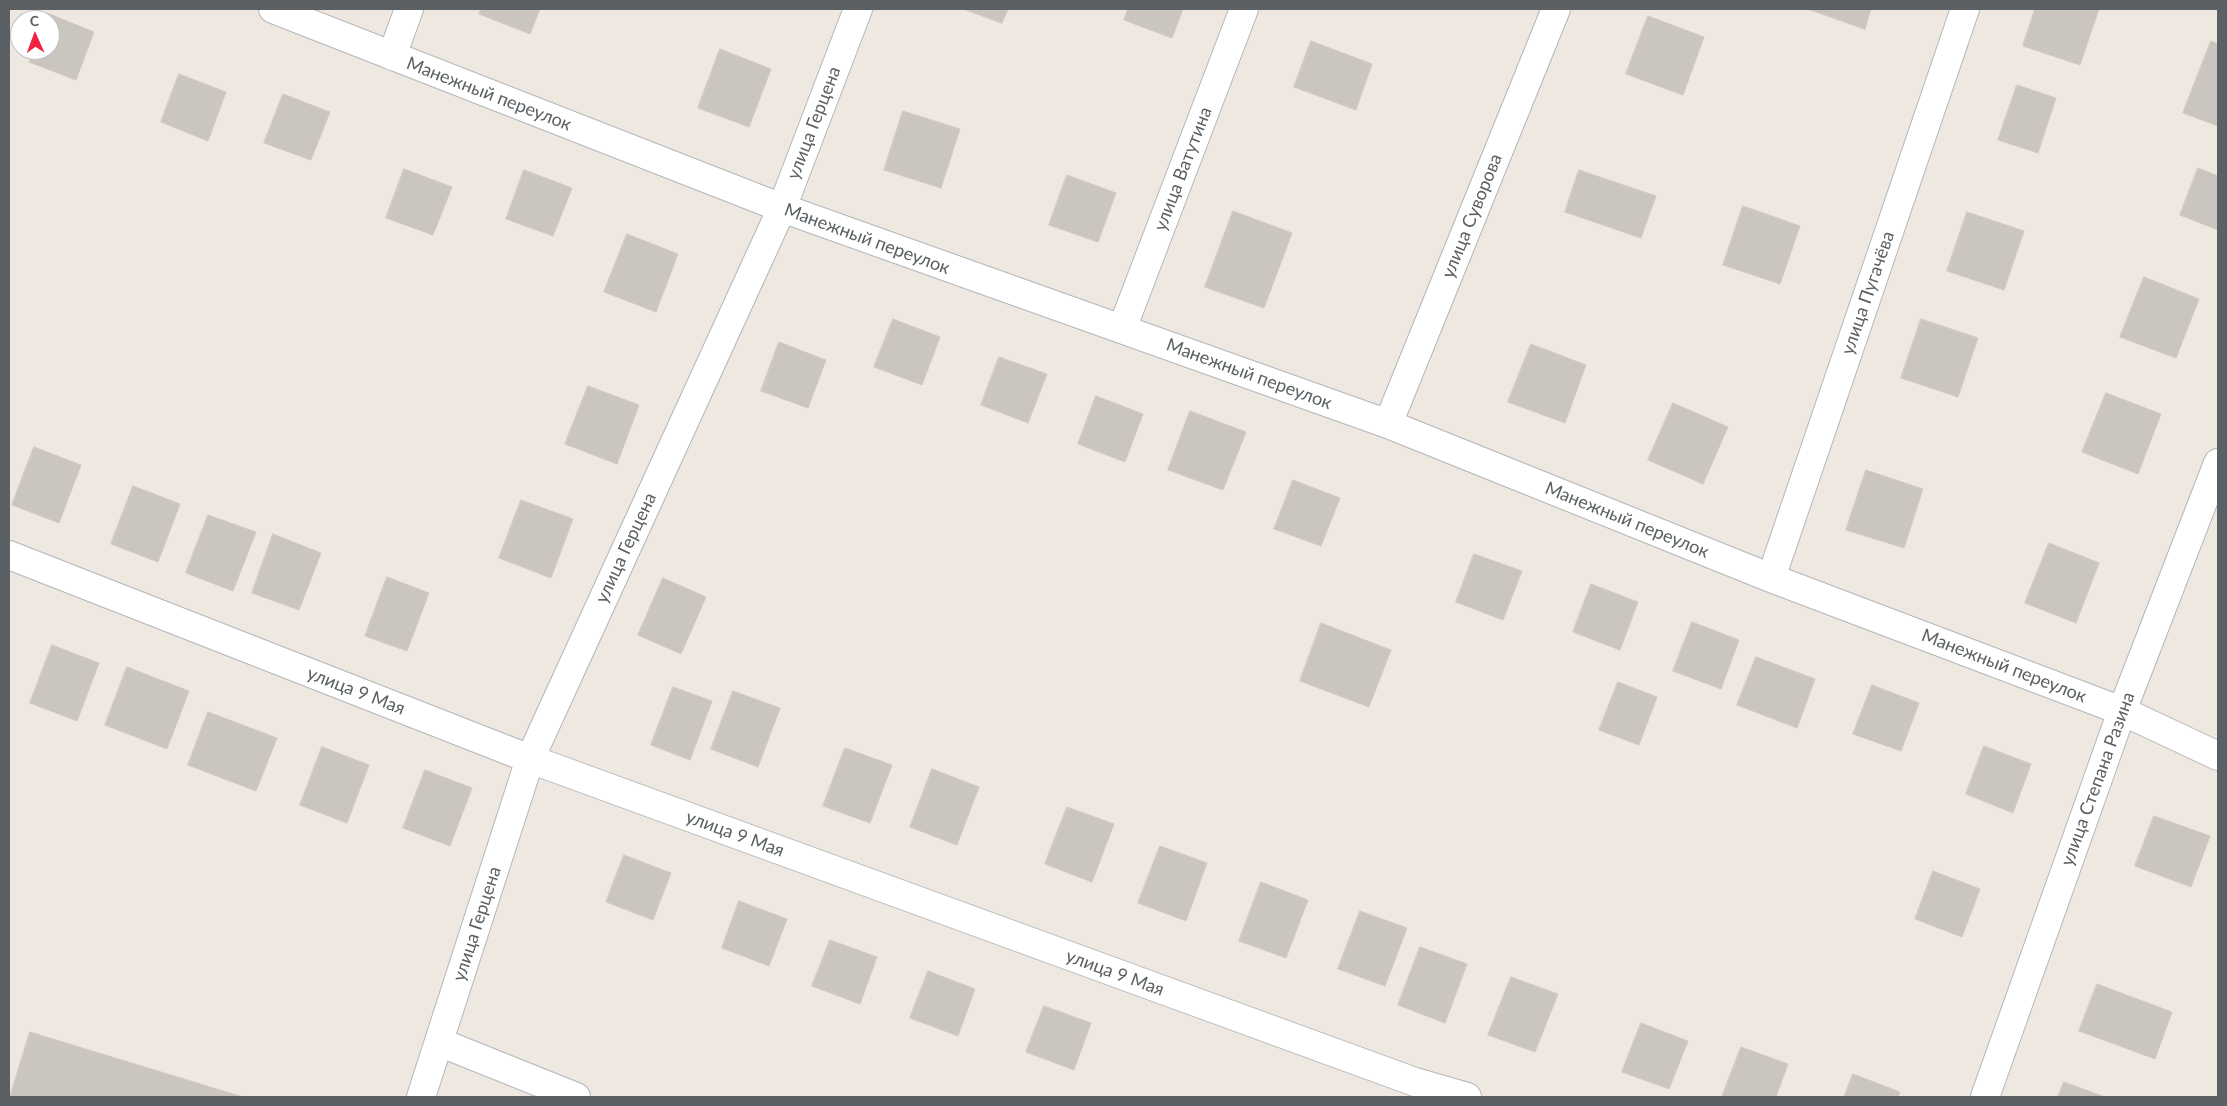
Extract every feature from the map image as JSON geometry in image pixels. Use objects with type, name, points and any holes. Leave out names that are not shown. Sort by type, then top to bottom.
[{"type":"street","name":"Манежный переулок","points":[[273,9],[782,208],[1388,424],[1771,578],[2122,711],[2218,756]]},
{"type":"street","points":[[392,56],[409,9]]},
{"type":"street","name":"улица Герцена","points":[[421,1097],[530,759],[782,208],[858,9]]},
{"type":"street","name":"улица Ватутина","points":[[1122,329],[1244,9]]},
{"type":"street","name":"улица Суворова","points":[[1388,424],[1556,9]]},
{"type":"street","name":"улица Пугачёва","points":[[1771,578],[1964,9]]},
{"type":"street","name":"улица Степана Разина","points":[[1985,1097],[2122,711],[2218,463]]},
{"type":"street","name":"улица 9 Мая","points":[[9,555],[530,759],[1412,1090],[1467,1097]]},
{"type":"street","points":[[439,1042],[576,1097]]},
{"type":"building","points":[[481,9],[540,9],[530,34],[479,14]]},
{"type":"building","points":[[964,9],[1008,9],[1002,23]]},
{"type":"building","points":[[1128,9],[1183,9],[1172,38],[1124,20]]},
{"type":"building","points":[[1808,9],[1871,9],[1865,29]]},
{"type":"building","points":[[2035,9],[2099,9],[2080,65],[2023,46]]},
{"type":"building","points":[[1648,16],[1704,37],[1683,95],[1626,74]]},
{"type":"building","points":[[60,18],[94,32],[76,80],[29,62],[30,60],[60,60]]},
{"type":"building","points":[[1311,41],[1372,64],[1356,110],[1294,87]]},
{"type":"building","points":[[2211,41],[2218,44],[2218,126],[2183,113]]},
{"type":"building","points":[[720,49],[771,69],[749,127],[698,108]]},
{"type":"building","points":[[179,74],[226,92],[208,141],[161,122]]},
{"type":"building","points":[[2017,85],[2056,98],[2038,153],[1998,140]]},
{"type":"building","points":[[283,94],[330,112],[311,160],[264,143]]},
{"type":"building","points":[[903,111],[960,129],[941,188],[884,170]]},
{"type":"building","points":[[2198,168],[2218,176],[2218,230],[2180,215]]},
{"type":"building","points":[[404,169],[452,187],[433,235],[386,218]]},
{"type":"building","points":[[524,170],[572,188],[553,236],[506,219]]},
{"type":"building","points":[[1579,170],[1656,196],[1641,238],[1565,212]]},
{"type":"building","points":[[1067,175],[1116,193],[1098,242],[1049,225]]},
{"type":"building","points":[[1743,206],[1800,226],[1780,284],[1723,265]]},
{"type":"building","points":[[1233,211],[1292,233],[1264,308],[1205,287]]},
{"type":"building","points":[[1967,212],[2024,231],[2004,290],[1947,271]]},
{"type":"building","points":[[627,234],[678,254],[656,312],[604,292]]},
{"type":"building","points":[[2144,277],[2199,299],[2176,358],[2120,337]]},
{"type":"building","points":[[893,319],[940,337],[922,385],[874,367]]},
{"type":"building","points":[[1921,319],[1978,338],[1958,397],[1901,378]]},
{"type":"building","points":[[779,342],[826,360],[808,408],[761,391]]},
{"type":"building","points":[[1531,344],[1586,365],[1565,423],[1508,402]]},
{"type":"building","points":[[999,357],[1047,374],[1028,423],[981,405]]},
{"type":"building","points":[[588,386],[639,405],[617,464],[565,444]]},
{"type":"building","points":[[2106,393],[2161,414],[2138,474],[2082,452]]},
{"type":"building","points":[[1096,396],[1143,414],[1125,462],[1078,444]]},
{"type":"building","points":[[1673,403],[1728,427],[1703,484],[1648,460]]},
{"type":"building","points":[[1190,411],[1246,432],[1223,490],[1168,470]]},
{"type":"building","points":[[34,447],[81,465],[59,523],[12,505]]},
{"type":"building","points":[[1866,470],[1923,489],[1904,548],[1846,530]]},
{"type":"building","points":[[1293,480],[1340,498],[1321,546],[1274,529]]},
{"type":"building","points":[[133,486],[180,504],[158,562],[111,544]]},
{"type":"building","points":[[521,500],[573,519],[551,578],[499,558]]},
{"type":"building","points":[[208,515],[256,532],[233,591],[186,573]]},
{"type":"building","points":[[273,534],[321,553],[299,610],[252,593]]},
{"type":"building","points":[[2049,543],[2099,563],[2076,623],[2025,603]]},
{"type":"building","points":[[1474,554],[1522,571],[1503,620],[1456,602]]},
{"type":"building","points":[[387,577],[429,593],[407,651],[365,636]]},
{"type":"building","points":[[663,578],[706,597],[681,654],[638,635]]},
{"type":"building","points":[[1591,584],[1638,602],[1620,650],[1573,632]]},
{"type":"building","points":[[1692,622],[1739,640],[1721,689],[1673,671]]},
{"type":"building","points":[[1321,623],[1391,650],[1369,707],[1300,681]]},
{"type":"building","points":[[52,645],[99,663],[77,721],[30,703]]},
{"type":"building","points":[[1756,657],[1815,679],[1797,728],[1737,705]]},
{"type":"building","points":[[127,667],[189,691],[167,749],[105,725]]},
{"type":"building","points":[[1618,682],[1657,697],[1639,745],[1599,730]]},
{"type":"building","points":[[1872,685],[1919,703],[1901,751],[1853,734]]},
{"type":"building","points":[[673,687],[712,701],[690,760],[651,745]]},
{"type":"building","points":[[733,691],[780,708],[758,767],[711,749]]},
{"type":"building","points":[[208,712],[277,738],[256,791],[188,765]]},
{"type":"building","points":[[1984,746],[2031,764],[2013,813],[1966,794]]},
{"type":"building","points":[[322,747],[369,765],[347,823],[300,805]]},
{"type":"building","points":[[845,748],[892,765],[870,823],[823,806]]},
{"type":"building","points":[[932,769],[979,787],[957,845],[910,827]]},
{"type":"building","points":[[425,770],[472,788],[450,846],[403,828]]},
{"type":"building","points":[[1067,807],[1114,824],[1092,882],[1045,864]]},
{"type":"building","points":[[2154,816],[2210,836],[2191,887],[2135,866]]},
{"type":"building","points":[[1160,846],[1207,863],[1186,921],[1138,903]]},
{"type":"building","points":[[624,855],[671,873],[653,920],[606,902]]},
{"type":"building","points":[[1933,871],[1980,889],[1962,937],[1915,919]]},
{"type":"building","points":[[1261,882],[1308,900],[1286,958],[1239,941]]},
{"type":"building","points":[[739,901],[787,919],[769,966],[722,948]]},
{"type":"building","points":[[1360,911],[1407,928],[1385,986],[1338,969]]},
{"type":"building","points":[[830,940],[877,957],[860,1004],[812,986]]},
{"type":"building","points":[[1420,947],[1467,964],[1445,1023],[1398,1005]]},
{"type":"building","points":[[928,971],[975,989],[958,1036],[910,1018]]},
{"type":"building","points":[[1511,977],[1558,994],[1535,1052],[1488,1035]]},
{"type":"building","points":[[2097,984],[2172,1012],[2155,1059],[2079,1031]]},
{"type":"building","points":[[1044,1006],[1091,1023],[1074,1070],[1026,1052]]},
{"type":"building","points":[[1641,1023],[1688,1041],[1669,1089],[1622,1072]]},
{"type":"building","points":[[30,1032],[243,1097],[10,1097]]},
{"type":"building","points":[[1741,1047],[1788,1064],[1776,1097],[1722,1097]]},
{"type":"building","points":[[1853,1074],[1900,1092],[1898,1097],[1844,1097]]},
{"type":"building","points":[[2064,1082],[2105,1097],[2058,1097]]}]
